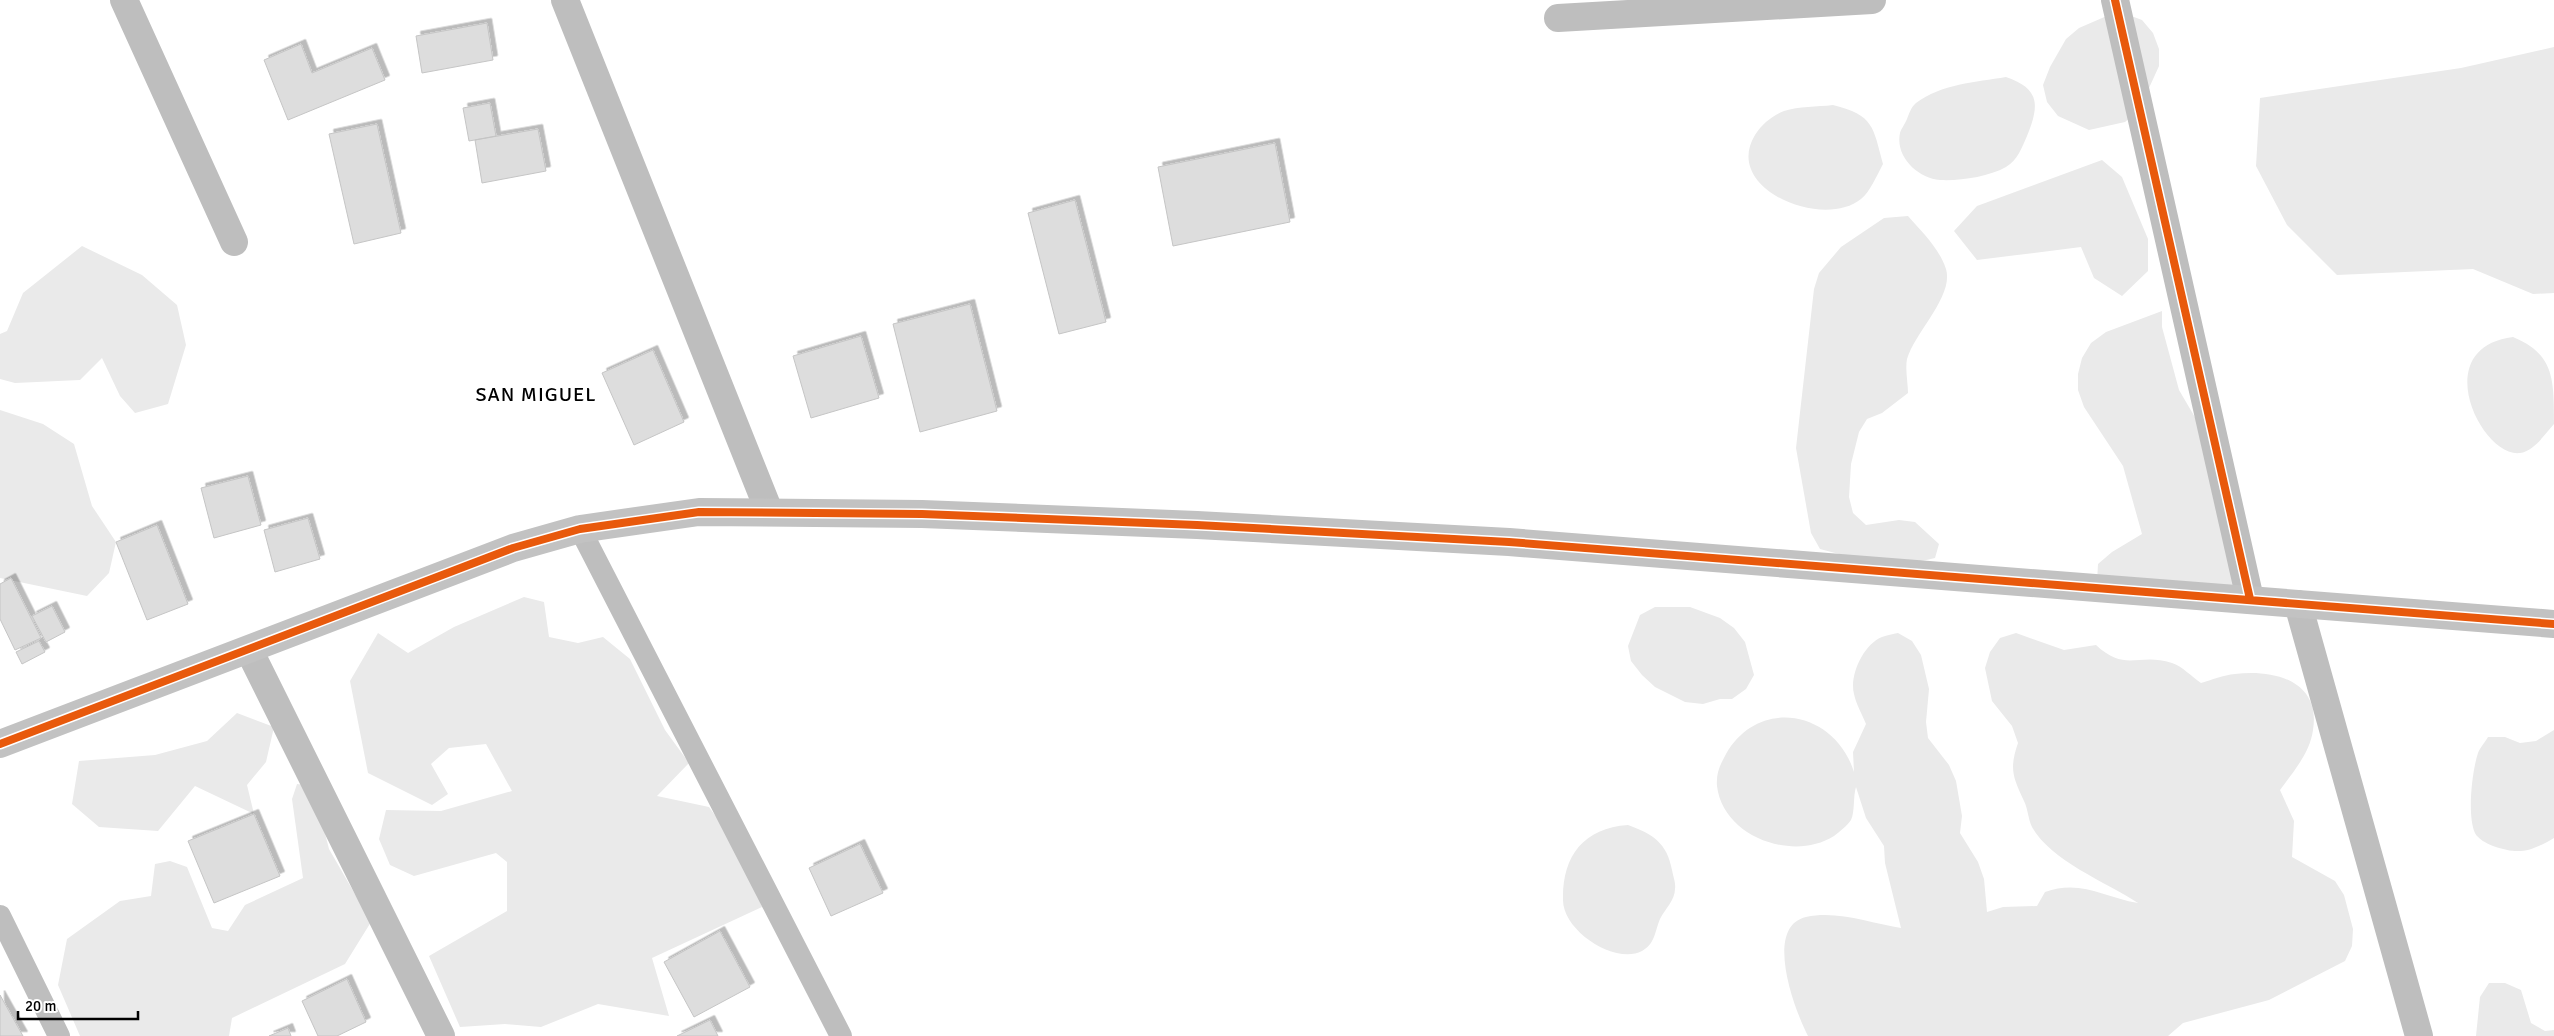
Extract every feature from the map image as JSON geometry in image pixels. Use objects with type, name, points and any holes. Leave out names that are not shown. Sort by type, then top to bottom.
[{"type":"street","points":[[124,0],[234,242]]},
{"type":"street","points":[[565,0],[769,511]]},
{"type":"street","points":[[1558,18],[1872,0]]},
{"type":"street","points":[[2115,0],[2250,599]]},
{"type":"street","points":[[0,744],[513,548],[580,529],[699,512],[769,511],[922,514],[1197,525],[1509,542],[2554,624]]},
{"type":"street","points":[[2298,604],[2419,1036]]},
{"type":"street","points":[[249,650],[441,1036]]},
{"type":"lane","points":[[580,529],[842,1036]]},
{"type":"lane","points":[[0,916],[59,1036]]},
{"type":"shaded area","points":[[2126,14],[2142,20],[2153,33],[2159,49],[2159,66],[2139,110],[2125,122],[2089,130],[2058,116],[2047,102],[2043,85],[2050,67],[2066,39],[2079,28],[2109,15]]},
{"type":"shaded area","points":[[2554,47],[2554,293],[2533,294],[2473,269],[2337,275],[2287,225],[2256,166],[2260,98],[2461,68]]},
{"type":"shaded area","points":[[2006,77],[2026,87],[2031,93],[2035,107],[2027,136],[2014,161],[2006,167],[1982,176],[1948,180],[1940,180],[1924,175],[1910,165],[1901,150],[1899,142],[1900,133],[1911,109],[1916,103],[1948,88],[1971,82]]},
{"type":"shaded area","points":[[1833,105],[1857,113],[1870,124],[1883,164],[1873,183],[1861,199],[1844,207],[1824,210],[1802,207],[1781,199],[1764,187],[1752,172],[1749,155],[1755,135],[1771,118],[1784,111],[1802,107]]},
{"type":"shaded area","points":[[2102,160],[2122,177],[2148,239],[2148,271],[2122,296],[2094,278],[2081,247],[1977,260],[1954,231],[1977,206]]},
{"type":"shaded area","points":[[1908,216],[1939,254],[1946,269],[1947,280],[1933,314],[1911,348],[1907,359],[1908,393],[1882,413],[1867,419],[1859,432],[1851,464],[1849,497],[1853,513],[1866,525],[1899,520],[1915,522],[1939,544],[1935,558],[1906,562],[1877,561],[1820,549],[1811,533],[1796,448],[1814,289],[1819,273],[1841,247],[1884,218]]},
{"type":"shaded area","points":[[82,246],[142,275],[177,305],[186,345],[168,404],[135,413],[120,396],[102,358],[80,380],[15,383],[0,379],[0,334],[7,331],[23,293]]},
{"type":"shaded area","points":[[2162,311],[2162,327],[2179,390],[2196,419],[2205,452],[2214,502],[2235,568],[2237,584],[2229,597],[2097,582],[2098,564],[2112,552],[2142,534],[2123,466],[2084,407],[2078,390],[2078,374],[2082,358],[2091,343],[2106,332]]},
{"type":"shaded area","points":[[2513,337],[2537,351],[2544,360],[2552,381],[2553,393],[2554,424],[2535,446],[2520,453],[2505,450],[2491,439],[2478,421],[2470,401],[2467,380],[2472,360],[2487,345]]},
{"type":"shaded area","points":[[0,410],[43,424],[74,444],[92,506],[116,542],[109,573],[87,596],[0,578]]},
{"type":"shaded area","points":[[524,597],[544,602],[549,637],[578,643],[603,637],[630,659],[665,730],[689,763],[657,796],[709,807],[741,851],[762,907],[652,958],[669,1016],[598,1004],[541,1027],[505,1024],[460,1027],[429,956],[507,911],[507,862],[496,853],[414,876],[390,865],[379,839],[386,810],[441,811],[512,791],[486,744],[449,748],[431,764],[448,794],[432,805],[368,773],[350,681],[378,633],[408,653],[454,627]]},
{"type":"shaded area","points":[[1655,607],[1690,607],[1720,618],[1734,628],[1745,642],[1754,675],[1746,689],[1732,699],[1720,699],[1703,704],[1685,702],[1655,687],[1631,661],[1628,646],[1640,615]]},
{"type":"shaded area","points":[[1898,633],[1912,641],[1921,655],[1929,689],[1926,722],[1928,738],[1949,765],[1956,781],[1962,816],[1960,833],[1978,862],[1984,879],[1987,912],[2003,907],[2037,906],[2045,892],[2070,887],[2092,890],[2138,903],[2065,860],[2041,839],[2032,827],[2014,773],[2013,766],[2018,743],[2012,726],[1992,701],[1985,668],[1990,652],[2000,638],[2016,633],[2064,650],[2096,645],[2106,653],[2124,660],[2150,659],[2176,664],[2201,683],[2222,676],[2250,673],[2279,677],[2292,682],[2302,689],[2310,700],[2314,713],[2313,730],[2308,747],[2300,762],[2280,790],[2294,821],[2292,857],[2335,881],[2344,895],[2353,929],[2352,946],[2345,961],[2269,1000],[2183,1023],[2168,1036],[1808,1036],[1790,990],[1784,952],[1786,936],[1793,924],[1806,917],[1818,915],[1842,916],[1901,928],[1885,863],[1884,846],[1866,818],[1856,787],[1851,820],[1834,836],[1817,843],[1799,846],[1781,845],[1762,840],[1746,831],[1732,819],[1722,804],[1717,786],[1718,773],[1726,754],[1740,736],[1757,724],[1776,718],[1795,718],[1814,724],[1831,735],[1844,751],[1854,772],[1853,752],[1866,724],[1854,694],[1853,686],[1856,669],[1869,646],[1884,636]]},
{"type":"shaded area","points":[[237,713],[274,727],[266,762],[247,785],[254,814],[195,786],[158,831],[99,827],[72,804],[79,761],[155,755],[207,741]]},
{"type":"shaded area","points":[[2554,730],[2554,838],[2524,851],[2510,851],[2485,842],[2475,833],[2471,816],[2472,782],[2480,749],[2488,737],[2505,737],[2520,743],[2536,741]]},
{"type":"shaded area","points":[[297,784],[313,786],[329,849],[371,922],[345,964],[232,1018],[229,1036],[80,1036],[58,985],[67,939],[120,901],[151,896],[155,864],[170,861],[187,867],[212,928],[228,931],[245,905],[303,878],[292,799]]},
{"type":"shaded area","points":[[1628,825],[1652,836],[1662,846],[1670,861],[1675,887],[1675,893],[1660,919],[1650,945],[1642,951],[1631,954],[1605,949],[1592,942],[1572,923],[1565,912],[1563,900],[1566,871],[1571,858],[1578,848],[1587,839],[1599,832],[1612,827]]},
{"type":"shaded area","points":[[2489,983],[2505,983],[2521,990],[2531,1023],[2545,1031],[2554,1030],[2554,1036],[2476,1036],[2480,997]]},
{"type":"building","points":[[487,23],[493,60],[422,73],[416,36]]},
{"type":"building","points":[[301,44],[312,73],[372,48],[385,80],[288,120],[264,60]]},
{"type":"building","points":[[490,103],[496,136],[469,141],[463,108]]},
{"type":"building","points":[[377,124],[401,233],[354,244],[329,134]]},
{"type":"building","points":[[538,129],[546,171],[482,183],[475,140]]},
{"type":"building","points":[[1275,143],[1290,222],[1173,246],[1158,167]]},
{"type":"building","points":[[1075,200],[1106,322],[1059,334],[1028,213]]},
{"type":"building","points":[[970,304],[997,411],[920,432],[893,324]]},
{"type":"building","points":[[861,336],[879,398],[811,418],[793,356]]},
{"type":"building","points":[[653,350],[684,422],[634,445],[602,373]]},
{"type":"building","points":[[248,476],[261,525],[214,538],[201,488]]},
{"type":"building","points":[[308,518],[320,559],[275,572],[264,530]]},
{"type":"building","points":[[157,525],[188,604],[147,620],[116,542]]},
{"type":"building","points":[[11,578],[41,638],[15,650],[0,619],[0,584]]},
{"type":"building","points":[[52,606],[65,632],[46,642],[32,616]]},
{"type":"building","points":[[39,641],[45,652],[22,664],[16,652]]},
{"type":"building","points":[[254,814],[280,876],[214,903],[188,841]]},
{"type":"building","points":[[860,844],[883,893],[831,916],[809,868]]},
{"type":"building","points":[[720,931],[750,987],[694,1017],[664,962]]},
{"type":"building","points":[[347,979],[366,1022],[337,1036],[318,1036],[302,1001]]},
{"type":"building","points":[[0,995],[23,1036],[0,1036]]},
{"type":"building","points":[[710,1020],[718,1036],[677,1036]]},
{"type":"building","points":[[288,1028],[291,1036],[269,1036]]},
{"type":"cycle path","points":[[2115,0],[2250,599]]},
{"type":"cycle path","points":[[0,744],[513,548],[580,529],[699,512],[922,514],[1197,525],[1509,542],[2554,624]]},
{"type":"district","name":"SAN MIGUEL","points":[[536,394]]}]
